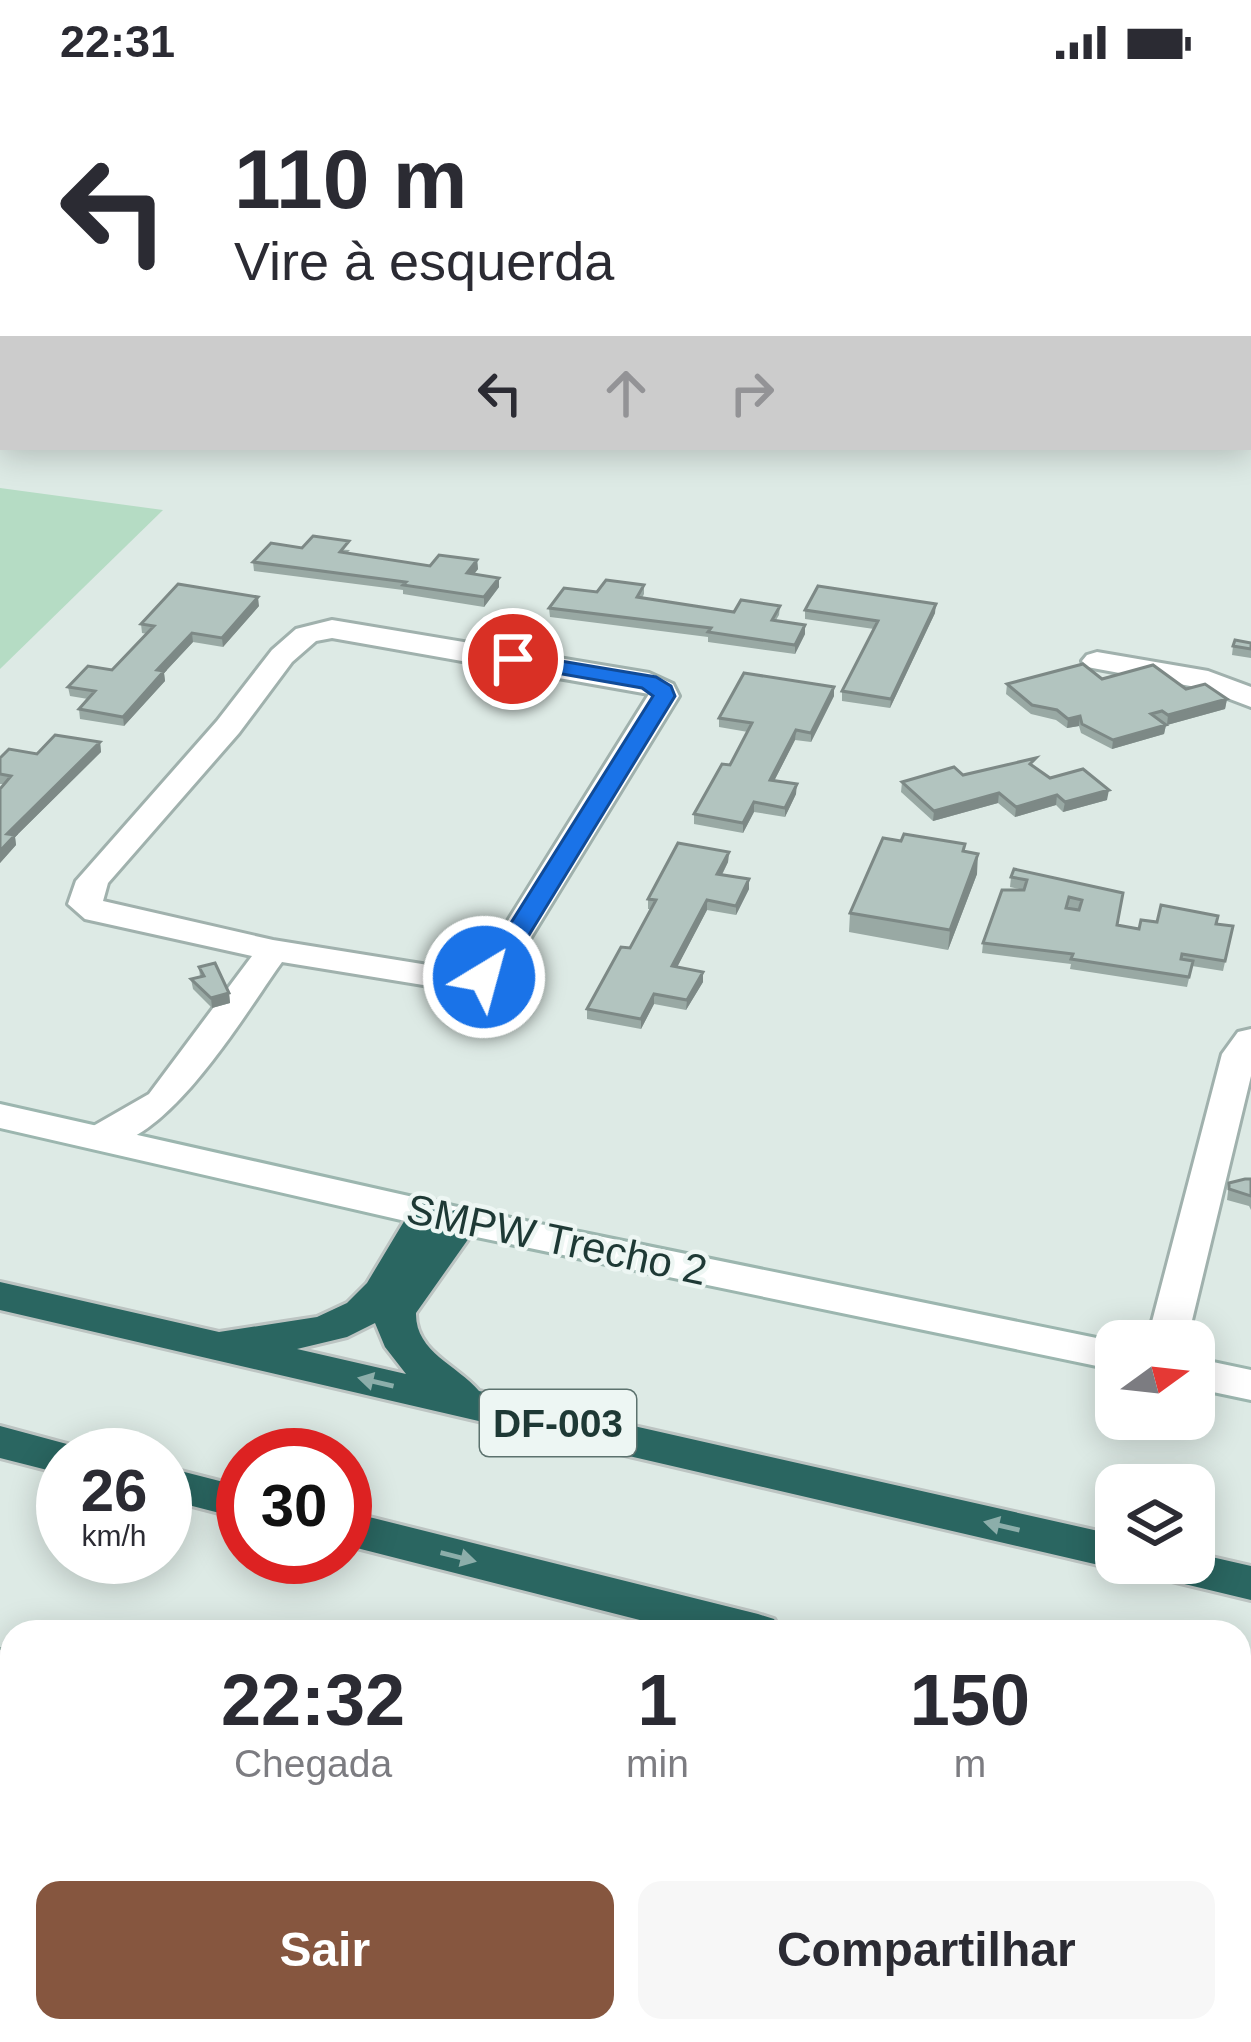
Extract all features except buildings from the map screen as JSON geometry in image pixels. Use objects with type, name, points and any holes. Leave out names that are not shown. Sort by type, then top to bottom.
[{"type":"highway","points":[[207,1344],[306,1331],[358,1315],[445,1216]]},
{"type":"highway","points":[[445,1216],[393,1324],[399,1340],[470,1403]]},
{"type":"highway","name":"DF-003","points":[[0,1296],[1095,1547]]},
{"type":"highway","points":[[0,1442],[36,1451]]},
{"type":"highway","points":[[372,1535],[710,1620]]},
{"type":"highway","points":[[1215,1575],[1251,1583]]},
{"type":"street","points":[[332,629],[649,682],[663,690],[664,696],[494,971],[460,981],[273,950],[97,912],[85,904],[85,895],[282,656],[306,635],[332,629]]},
{"type":"street","points":[[1097,661],[1208,680],[1251,698]]},
{"type":"street","points":[[101,1137],[162,1102],[273,950]]},
{"type":"street","points":[[1172,1320],[1227,1095],[1240,1054],[1251,1040]]},
{"type":"street","points":[[160,1150],[162,1102]]},
{"type":"street","name":"SMPW Trecho 2","points":[[0,1116],[445,1216],[1095,1352]]},
{"type":"street","points":[[1215,1377],[1251,1385]]},
{"type":"green space","points":[[0,488],[163,510],[0,669]]},
{"type":"route","points":[[484,977],[494,971],[664,696],[663,690],[649,682],[513,659]]}]
